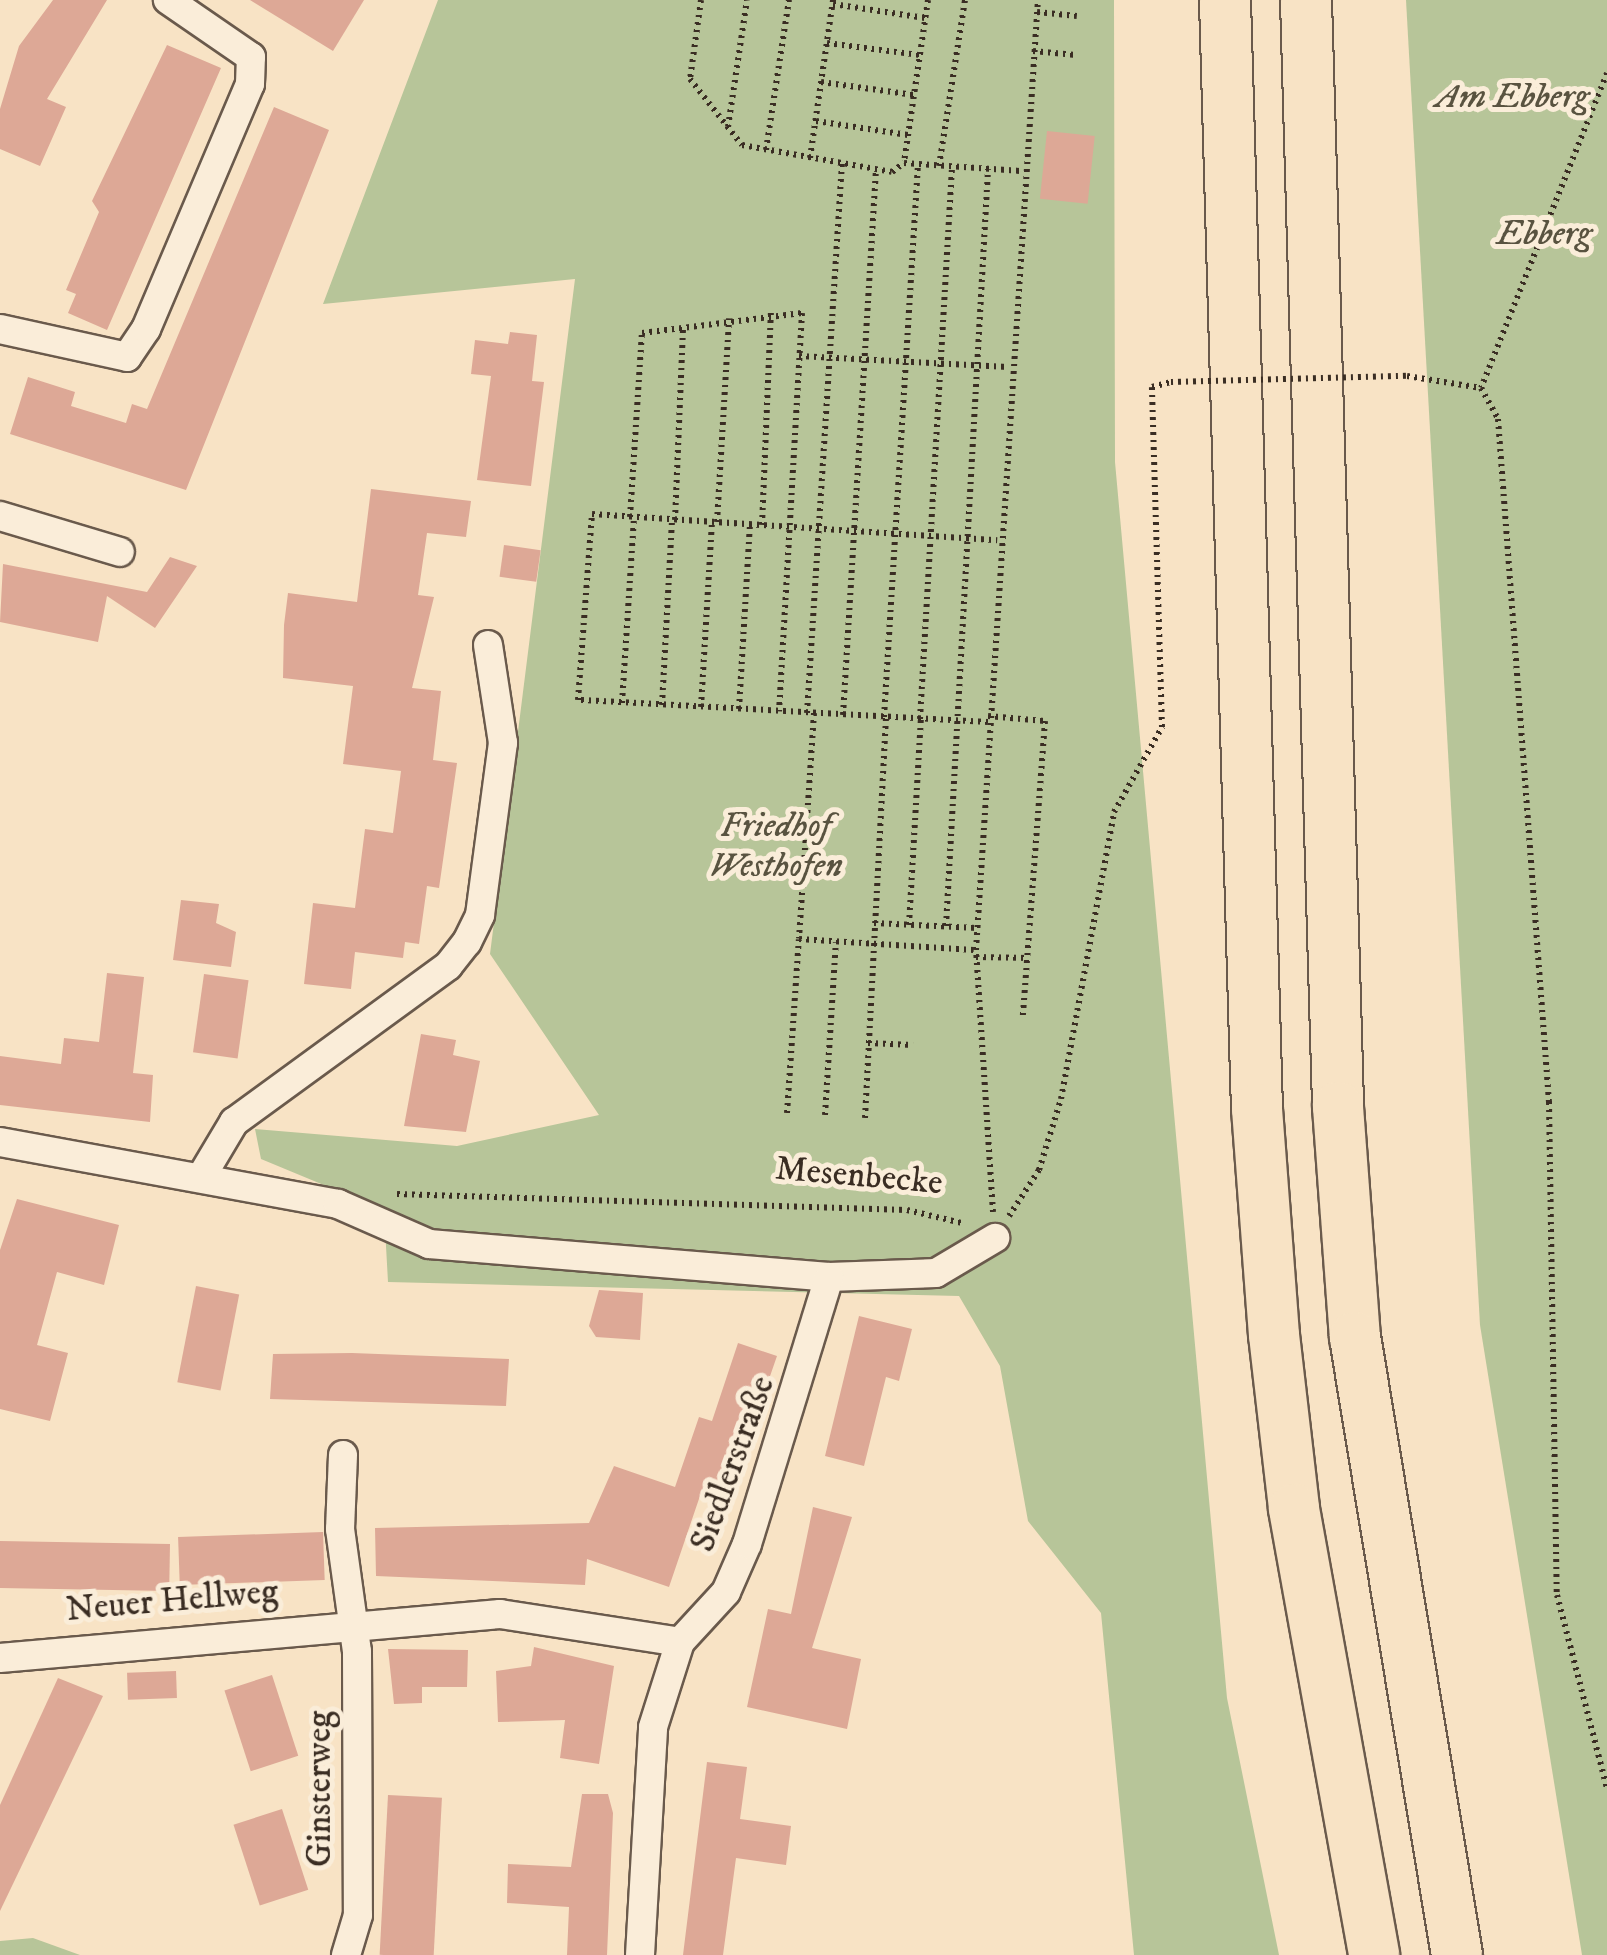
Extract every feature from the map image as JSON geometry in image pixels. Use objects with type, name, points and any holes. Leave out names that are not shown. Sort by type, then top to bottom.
[{"type":"highway","points":[[1225,0],[1254,1049],[1274,1334],[1294,1509],[1374,1955]]},
{"type":"highway","points":[[1306,0],[1345,1203],[1376,1509],[1457,1955]]},
{"type":"street","points":[[0,329],[127,358],[146,329],[250,84],[250,58],[168,0]]},
{"type":"street","points":[[0,516],[120,552]]},
{"type":"street","points":[[203,1174],[234,1122],[467,942],[480,915],[503,743],[488,645]]},
{"type":"street","points":[[0,1142],[203,1174],[338,1204],[429,1244],[828,1277],[936,1273],[995,1238]]},
{"type":"street","name":"Siedlerstraße","points":[[640,1955],[653,1727],[680,1642],[726,1592],[747,1544],[828,1277]]},
{"type":"street","points":[[343,1455],[351,1621]]},
{"type":"street","name":"Neuer Hellweg","points":[[0,1658],[351,1621],[500,1614],[680,1642]]},
{"type":"street","name":"Ginsterweg","points":[[346,1955],[358,1915],[351,1621]]},
{"type":"path","points":[[701,0],[690,79],[742,145],[876,170],[918,164],[1021,171]]},
{"type":"path","points":[[728,127],[747,0]]},
{"type":"path","points":[[766,150],[789,0]]},
{"type":"path","points":[[904,164],[928,0]]},
{"type":"path","points":[[939,166],[965,0]]},
{"type":"path","points":[[995,1238],[975,954],[1008,367],[1021,171],[1038,0]]},
{"type":"path","points":[[810,158],[833,2],[925,18]]},
{"type":"path","points":[[1036,12],[1077,16]]},
{"type":"path","points":[[827,43],[920,55]]},
{"type":"path","points":[[1033,51],[1076,55]]},
{"type":"path","points":[[1607,72],[1495,342],[1480,388],[1498,418],[1549,1102],[1557,1594],[1607,1789]]},
{"type":"path","points":[[822,82],[914,94]]},
{"type":"path","points":[[816,121],[908,135]]},
{"type":"path","points":[[788,1113],[827,357],[842,163]]},
{"type":"path","points":[[865,1118],[918,164]]},
{"type":"path","points":[[909,925],[952,166]]},
{"type":"path","points":[[946,926],[988,169]]},
{"type":"path","points":[[843,714],[876,170]]},
{"type":"path","points":[[762,525],[772,310]]},
{"type":"path","points":[[622,702],[642,334],[772,310],[802,313],[779,711]]},
{"type":"path","points":[[701,707],[729,318]]},
{"type":"path","points":[[662,705],[682,326]]},
{"type":"path","points":[[800,356],[1008,367]]},
{"type":"path","points":[[995,1238],[1039,1170],[1061,1098],[1114,812],[1162,727],[1152,387],[1171,382],[1406,376],[1480,388]]},
{"type":"path","points":[[997,540],[592,514],[578,700],[956,721],[1045,721],[1023,1015]]},
{"type":"path","points":[[739,709],[750,524]]},
{"type":"path","points":[[874,923],[977,928]]},
{"type":"path","points":[[798,939],[1028,958]]},
{"type":"path","points":[[825,1116],[836,942]]},
{"type":"path","points":[[868,1043],[913,1044]]},
{"type":"path","name":"Mesenbecke","points":[[338,1204],[384,1193],[501,1202],[592,1194],[907,1210],[995,1238]]},
{"type":"green space","name":"Friedhof Westhofen","points":[[438,0],[1114,0],[1115,462],[1227,1698],[1279,1955],[1134,1955],[1101,1613],[1028,1521],[1000,1366],[959,1296],[388,1282],[384,1210],[261,1159],[255,1129],[457,1146],[599,1115],[490,954],[575,279],[323,304]]},
{"type":"green space","name":"Am Ebberg","points":[[1406,0],[1607,0],[1607,1955],[1582,1955],[1480,1325]]},
{"type":"green space","points":[[33,1938],[80,1955],[0,1955],[0,1941]]},
{"type":"building","points":[[53,0],[107,0],[47,99],[66,107],[40,166],[0,149],[0,109],[19,46]]},
{"type":"building","points":[[250,0],[364,0],[333,51]]},
{"type":"building","points":[[167,45],[221,68],[107,330],[68,313],[76,294],[66,290],[99,212],[92,201]]},
{"type":"building","points":[[274,107],[329,130],[186,490],[10,434],[28,377],[75,392],[71,406],[126,423],[132,404],[147,409]]},
{"type":"building","points":[[1047,131],[1095,136],[1088,204],[1040,199]]},
{"type":"building","points":[[510,332],[537,335],[532,381],[544,382],[531,486],[477,480],[491,376],[471,374],[475,340],[508,344]]},
{"type":"building","points":[[371,489],[471,501],[466,537],[427,533],[418,595],[434,597],[412,688],[441,691],[433,760],[457,763],[439,888],[427,886],[419,944],[405,942],[403,958],[355,952],[351,989],[304,984],[313,903],[355,908],[365,829],[393,833],[401,771],[343,764],[353,686],[283,678],[284,625],[288,593],[357,602]]},
{"type":"building","points":[[504,545],[541,550],[536,582],[500,577]]},
{"type":"building","points":[[170,557],[197,566],[155,628],[107,596],[98,642],[0,622],[3,564],[147,592]]},
{"type":"building","points":[[181,900],[219,904],[216,923],[236,932],[231,967],[173,960]]},
{"type":"building","points":[[107,973],[144,977],[133,1073],[153,1075],[150,1122],[0,1105],[0,1056],[61,1064],[64,1038],[99,1042]]},
{"type":"building","points":[[204,974],[249,980],[238,1058],[193,1052]]},
{"type":"building","points":[[421,1034],[456,1040],[453,1055],[480,1061],[466,1132],[404,1126]]},
{"type":"building","points":[[17,1199],[119,1225],[104,1285],[57,1272],[37,1345],[68,1353],[50,1421],[0,1409],[0,1250]]},
{"type":"building","points":[[196,1286],[239,1294],[220,1391],[177,1382]]},
{"type":"building","points":[[599,1290],[643,1293],[640,1340],[596,1337],[589,1326]]},
{"type":"building","points":[[859,1316],[912,1329],[899,1381],[886,1377],[864,1466],[825,1456]]},
{"type":"building","points":[[738,1343],[777,1356],[760,1405],[747,1401],[715,1494],[702,1490],[669,1587],[587,1559],[585,1585],[376,1576],[375,1528],[589,1523],[614,1466],[675,1487],[699,1417],[712,1421]]},
{"type":"building","points":[[273,1354],[509,1359],[506,1406],[270,1399]]},
{"type":"building","points":[[813,1507],[852,1517],[812,1648],[861,1659],[847,1729],[747,1707],[768,1609],[791,1614]]},
{"type":"building","points":[[323,1532],[325,1580],[180,1585],[178,1537]]},
{"type":"building","points":[[0,1541],[170,1544],[169,1591],[0,1588]]},
{"type":"building","points":[[534,1647],[614,1666],[599,1764],[560,1758],[565,1720],[498,1722],[496,1671],[531,1666]]},
{"type":"building","points":[[388,1649],[468,1650],[467,1687],[422,1687],[422,1703],[394,1704]]},
{"type":"building","points":[[176,1671],[177,1698],[128,1700],[127,1673]]},
{"type":"building","points":[[272,1675],[298,1756],[251,1771],[224,1690]]},
{"type":"building","points":[[58,1678],[103,1696],[0,1911],[0,1805]]},
{"type":"building","points":[[707,1762],[747,1767],[740,1819],[791,1826],[786,1865],[736,1858],[723,1955],[683,1955]]},
{"type":"building","points":[[582,1794],[608,1794],[613,1813],[607,1955],[567,1955],[569,1907],[507,1903],[508,1864],[571,1867]]},
{"type":"building","points":[[388,1795],[442,1798],[434,1955],[380,1955]]},
{"type":"building","points":[[282,1809],[308,1890],[260,1906],[233,1825]]},
{"type":"park label","name":"Ebberg","points":[[1544,234]]}]
